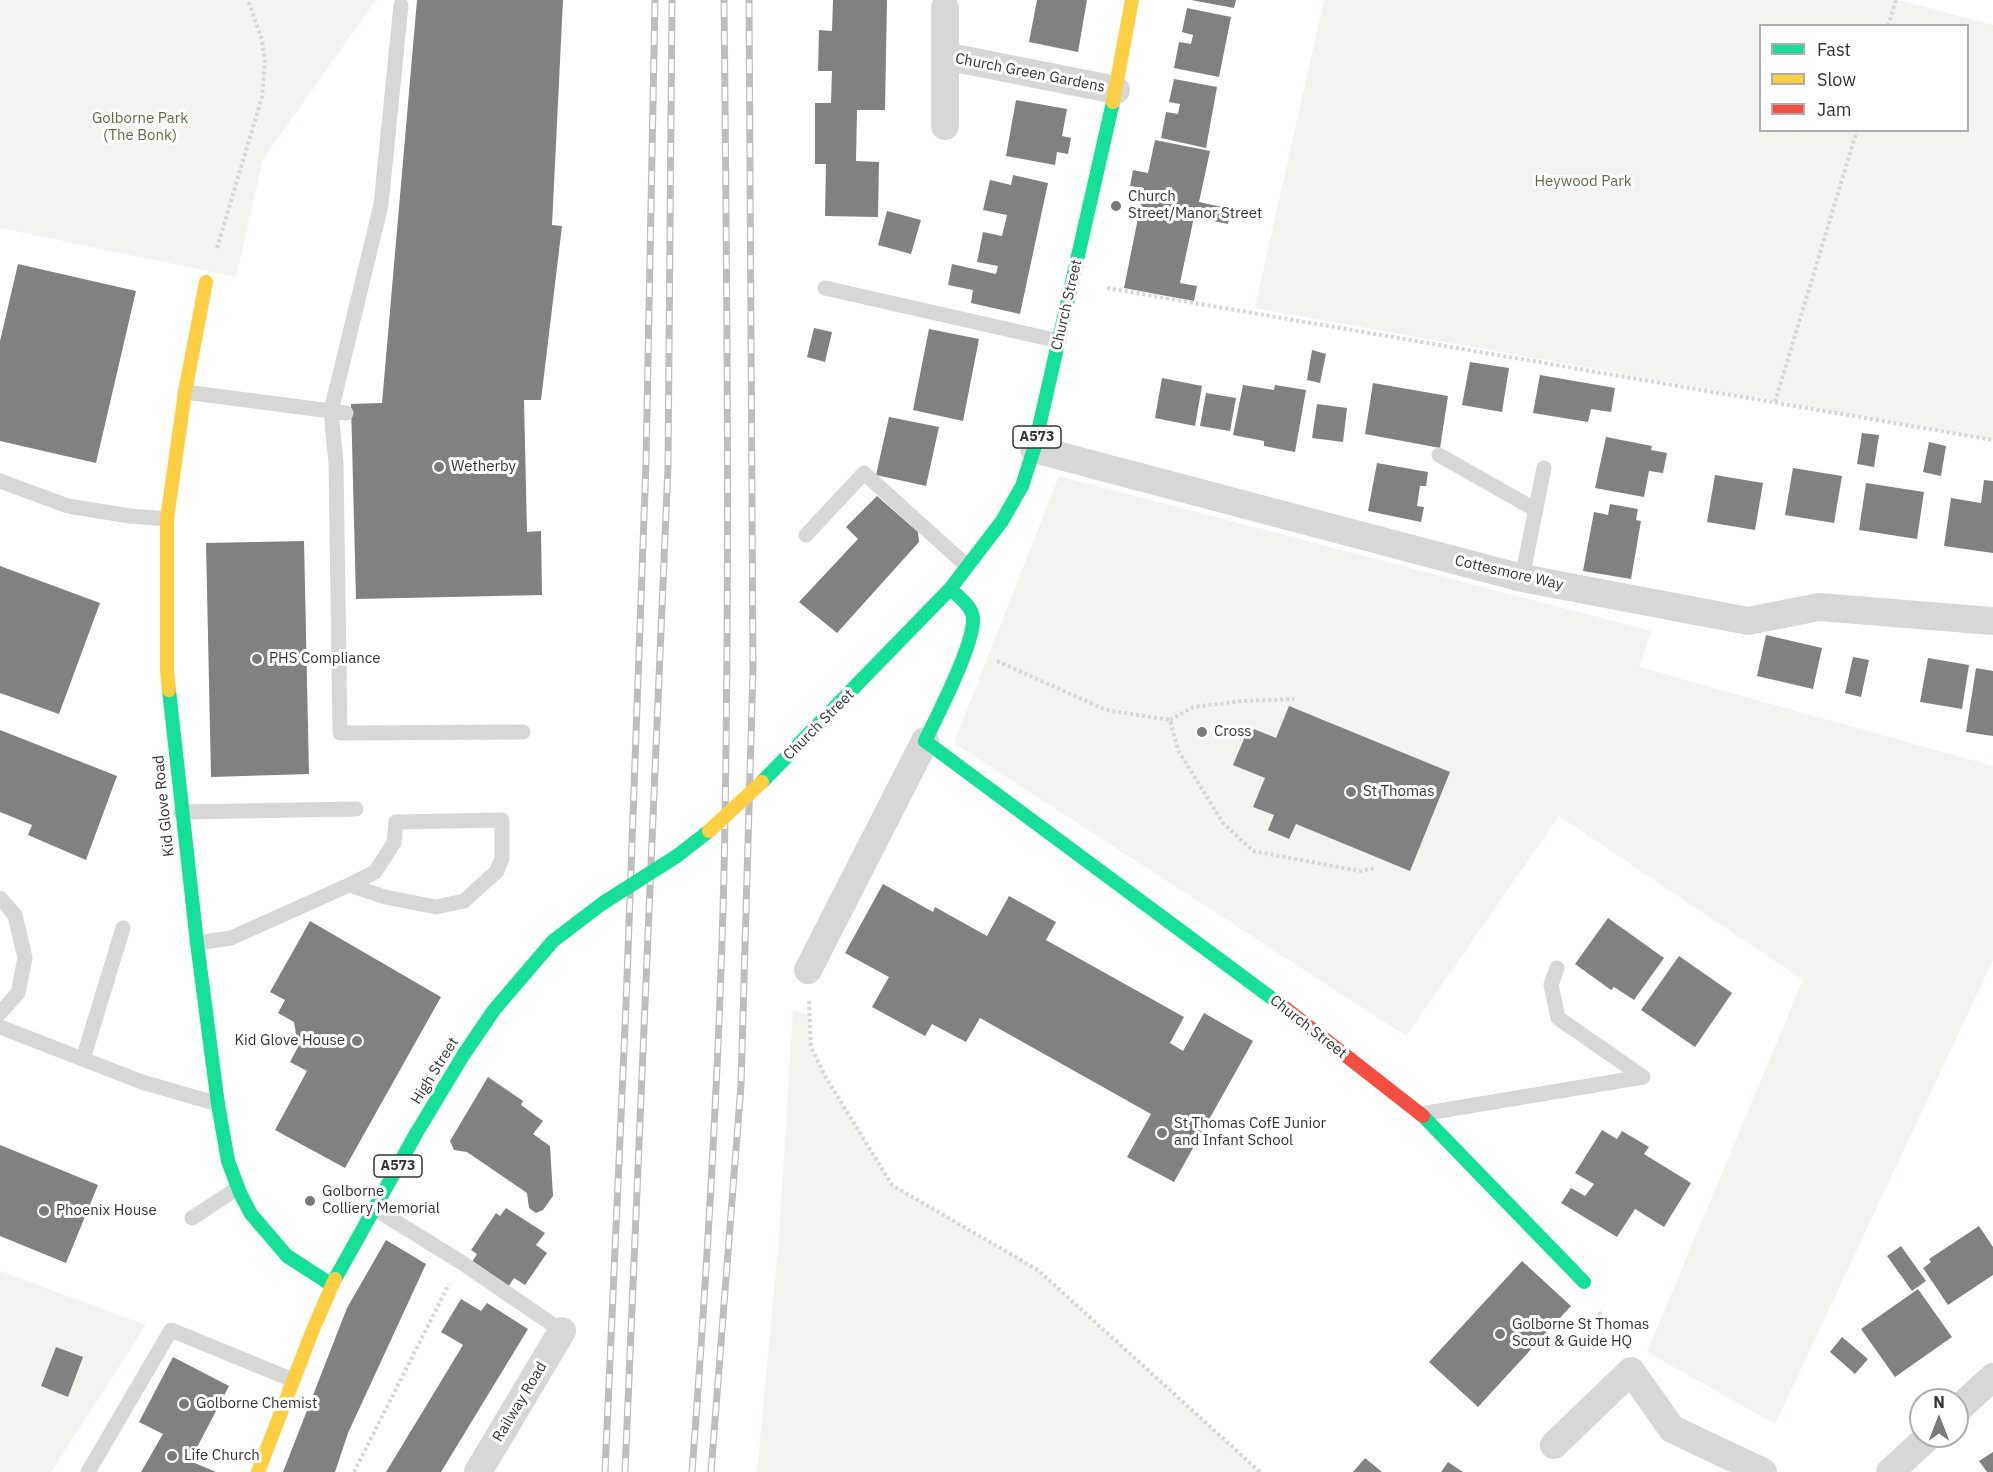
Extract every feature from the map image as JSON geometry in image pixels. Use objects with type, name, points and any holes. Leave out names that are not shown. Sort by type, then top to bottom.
[{"type":"street","name":"Church Street","points":[[762,782],[860,684],[950,589],[1002,521],[1022,486],[1034,448],[1073,283],[1116,90],[1132,0]]},
{"type":"street","points":[[945,9],[945,126]]},
{"type":"street","name":"Church Green Gardens","points":[[945,56],[1116,90]]},
{"type":"street","name":"Kid Glove Road","points":[[206,282],[185,392],[167,519],[167,671],[197,943],[218,1104],[228,1161],[238,1188],[251,1214],[287,1256],[332,1285]]},
{"type":"street","name":"Cottesmore Way","points":[[1034,448],[1522,578],[1748,621],[1820,607],[1993,621]]},
{"type":"street","points":[[808,970],[925,741],[967,646],[974,625],[973,617],[969,608],[950,589]]},
{"type":"street","name":"Church Street","points":[[925,741],[1306,1024],[1421,1114],[1584,1282]]},
{"type":"street","name":"High Street","points":[[258,1472],[332,1285],[417,1132],[464,1054],[494,1010],[553,941],[603,903],[677,856],[709,831],[762,782]]},
{"type":"street","name":"Railway Road","points":[[478,1472],[562,1331]]},
{"type":"street","points":[[1554,1445],[1631,1371],[1672,1429],[1763,1472]]},
{"type":"street","points":[[1969,1399],[1993,1377]]},
{"type":"street","points":[[1890,1472],[1916,1448]]},
{"type":"lane","points":[[401,5],[381,205],[338,412],[336,463],[340,733],[522,732]]},
{"type":"lane","points":[[825,288],[1059,340]]},
{"type":"lane","points":[[185,392],[338,412]]},
{"type":"lane","points":[[1439,455],[1536,510]]},
{"type":"lane","points":[[1522,578],[1544,468]]},
{"type":"lane","points":[[806,535],[864,473],[967,566]]},
{"type":"lane","points":[[0,481],[68,506],[130,516],[167,519]]},
{"type":"lane","points":[[181,812],[356,808]]},
{"type":"lane","points":[[197,943],[231,938],[375,872],[394,843],[396,822],[502,820],[502,858],[497,871],[464,901],[436,907],[385,897],[349,885]]},
{"type":"lane","points":[[0,898],[15,915],[24,958],[18,993],[0,1013]]},
{"type":"lane","points":[[83,1059],[123,928]]},
{"type":"lane","points":[[1421,1114],[1643,1077],[1558,1018],[1551,985],[1557,968]]},
{"type":"lane","points":[[0,1027],[141,1082],[218,1104]]},
{"type":"lane","points":[[192,1218],[238,1188]]},
{"type":"lane","points":[[375,1209],[461,1262],[562,1331]]},
{"type":"lane","points":[[88,1472],[171,1330],[293,1380]]},
{"type":"path","points":[[206,282],[262,97],[265,61],[262,40],[248,0]]},
{"type":"path","points":[[1889,24],[1896,0]]},
{"type":"path","points":[[1775,402],[1856,132]]},
{"type":"path","points":[[1073,283],[1993,440]]},
{"type":"path","points":[[967,646],[1106,710],[1170,720],[1193,707],[1242,700],[1294,699]]},
{"type":"path","points":[[1170,720],[1178,750],[1223,823],[1253,851],[1360,871],[1375,868]]},
{"type":"path","points":[[808,970],[811,1047],[825,1076],[892,1185],[1038,1270],[1260,1472]]},
{"type":"path","points":[[354,1472],[461,1262]]},
{"type":"path","points":[[1584,1282],[1631,1371]]},
{"type":"green space","name":"Golborne Park (The Bonk)","points":[[0,0],[376,0],[263,159],[236,277],[0,228]]},
{"type":"green space","name":"Heywood Park","points":[[1324,0],[1899,0],[1993,25],[1993,440],[1255,308]]},
{"type":"green space","points":[[1059,476],[1651,631],[1639,667],[1993,766],[1993,960],[1775,1424],[1647,1352],[1803,980],[1559,816],[1406,1036],[954,743]]},
{"type":"green space","points":[[793,1010],[809,1015],[811,1047],[825,1076],[892,1185],[1038,1270],[1260,1472],[757,1472],[779,1239]]},
{"type":"green space","points":[[0,1271],[146,1325],[51,1472],[0,1472]]},
{"type":"building","points":[[417,0],[563,0],[552,225],[562,226],[541,400],[524,400],[527,532],[541,531],[542,595],[356,599],[351,404],[382,403]]},
{"type":"building","points":[[833,0],[887,0],[885,110],[857,110],[856,161],[879,162],[878,217],[825,216],[826,164],[815,164],[815,103],[831,103],[832,71],[818,71],[819,30],[832,31]]},
{"type":"building","points":[[1037,0],[1087,0],[1078,52],[1029,42]]},
{"type":"building","points":[[1191,0],[1236,0],[1234,8]]},
{"type":"building","points":[[1187,8],[1231,17],[1219,77],[1174,68],[1179,42],[1191,44],[1193,35],[1182,32]]},
{"type":"building","points":[[1174,79],[1217,87],[1206,148],[1161,138],[1166,112],[1178,114],[1180,104],[1169,102]]},
{"type":"building","points":[[1016,100],[1067,109],[1062,136],[1071,138],[1068,154],[1057,152],[1055,165],[1006,156]]},
{"type":"building","points":[[1155,140],[1210,151],[1199,202],[1231,209],[1228,224],[1194,217],[1180,283],[1197,286],[1194,301],[1124,288],[1144,188],[1130,186],[1133,170],[1148,173]]},
{"type":"building","points":[[1013,175],[1048,183],[1020,314],[971,303],[973,290],[948,285],[952,264],[996,274],[998,266],[977,262],[983,232],[1002,236],[1007,215],[983,210],[990,180],[1011,185]]},
{"type":"building","points":[[887,211],[921,220],[911,254],[878,245]]},
{"type":"building","points":[[18,264],[136,291],[96,463],[0,441],[0,341]]},
{"type":"building","points":[[814,328],[832,332],[825,362],[807,357]]},
{"type":"building","points":[[929,329],[979,339],[963,421],[913,410]]},
{"type":"building","points":[[1312,350],[1326,354],[1320,383],[1307,380]]},
{"type":"building","points":[[1470,362],[1509,368],[1502,412],[1462,405]]},
{"type":"building","points":[[1540,375],[1615,388],[1611,412],[1591,409],[1588,422],[1533,413]]},
{"type":"building","points":[[1162,378],[1202,386],[1195,426],[1155,418]]},
{"type":"building","points":[[1373,383],[1448,396],[1440,448],[1365,434]]},
{"type":"building","points":[[1243,385],[1274,390],[1275,385],[1306,390],[1295,452],[1264,446],[1264,441],[1233,435]]},
{"type":"building","points":[[1206,393],[1236,398],[1230,431],[1200,426]]},
{"type":"building","points":[[1317,404],[1347,408],[1343,442],[1312,438]]},
{"type":"building","points":[[889,417],[939,427],[926,486],[876,475]]},
{"type":"building","points":[[1862,433],[1879,435],[1874,467],[1857,464]]},
{"type":"building","points":[[1606,437],[1652,446],[1651,450],[1667,453],[1663,473],[1649,471],[1644,497],[1595,488]]},
{"type":"building","points":[[1929,442],[1946,446],[1941,476],[1923,472]]},
{"type":"building","points":[[1377,463],[1428,472],[1426,486],[1420,486],[1417,506],[1424,507],[1421,522],[1368,511]]},
{"type":"building","points":[[1793,468],[1842,476],[1834,523],[1785,515]]},
{"type":"building","points":[[1715,475],[1763,483],[1755,530],[1707,522]]},
{"type":"building","points":[[1984,480],[1993,481],[1993,553],[1944,546],[1951,498],[1981,503]]},
{"type":"building","points":[[1866,483],[1924,492],[1917,539],[1859,530]]},
{"type":"building","points":[[877,496],[918,532],[919,542],[837,633],[799,602],[858,539],[846,527]]},
{"type":"building","points":[[1610,504],[1638,509],[1636,520],[1641,521],[1631,579],[1583,571],[1594,512],[1608,515]]},
{"type":"building","name":"PHS Compliance","points":[[304,541],[309,774],[211,777],[206,543]]},
{"type":"building","points":[[0,566],[100,603],[59,714],[0,693]]},
{"type":"building","points":[[1766,635],[1822,648],[1813,689],[1757,676]]},
{"type":"building","points":[[1853,657],[1869,660],[1861,697],[1845,693]]},
{"type":"building","points":[[1928,658],[1969,665],[1962,709],[1920,702]]},
{"type":"building","points":[[1976,668],[1993,671],[1993,736],[1966,732]]},
{"type":"building","name":"St Thomas","points":[[1289,706],[1450,772],[1410,871],[1296,824],[1289,839],[1268,830],[1274,815],[1253,807],[1265,778],[1233,765],[1249,727],[1276,738]]},
{"type":"building","points":[[0,730],[117,776],[86,860],[28,835],[32,825],[0,812]]},
{"type":"building","points":[[883,884],[933,912],[935,907],[987,936],[1009,896],[1056,922],[1046,940],[1184,1017],[1170,1043],[1183,1051],[1204,1013],[1253,1041],[1174,1182],[1127,1157],[1151,1114],[980,1018],[966,1042],[932,1024],[925,1036],[872,1007],[889,977],[845,953]]},
{"type":"building","points":[[1608,918],[1664,958],[1634,1000],[1614,987],[1611,990],[1575,964]]},
{"type":"building","name":"Kid Glove House","points":[[310,921],[441,997],[345,1168],[275,1130],[307,1071],[290,1062],[298,1047],[294,1022],[278,1013],[285,1000],[270,992]]},
{"type":"building","points":[[1679,956],[1732,993],[1695,1047],[1641,1010]]},
{"type":"building","points":[[488,1077],[523,1101],[521,1105],[543,1121],[533,1134],[550,1146],[553,1196],[543,1210],[536,1213],[529,1208],[527,1193],[467,1152],[454,1150],[450,1141]]},
{"type":"building","points":[[1602,1130],[1617,1139],[1622,1131],[1649,1147],[1644,1154],[1691,1183],[1664,1227],[1635,1209],[1617,1237],[1561,1203],[1571,1188],[1585,1196],[1594,1184],[1575,1173]]},
{"type":"building","name":"Phoenix House","points":[[0,1145],[98,1185],[66,1263],[0,1236]]},
{"type":"building","points":[[506,1208],[545,1233],[536,1245],[547,1253],[525,1285],[514,1278],[508,1287],[472,1262],[477,1254],[471,1250],[496,1213],[500,1216]]},
{"type":"building","points":[[1979,1226],[1993,1247],[1993,1275],[1948,1305],[1923,1268],[1931,1262],[1929,1259]]},
{"type":"building","points":[[386,1240],[426,1264],[348,1433],[335,1472],[283,1472],[347,1308]]},
{"type":"building","points":[[1901,1246],[1926,1281],[1912,1291],[1887,1256]]},
{"type":"building","name":"Golborne St Thomas Scout & Guide HQ","points":[[1522,1261],[1571,1306],[1478,1407],[1429,1362]]},
{"type":"building","points":[[1918,1289],[1952,1337],[1895,1377],[1861,1329]]},
{"type":"building","points":[[461,1299],[481,1311],[487,1303],[528,1329],[441,1472],[386,1472],[463,1345],[441,1332]]},
{"type":"building","points":[[1842,1337],[1868,1359],[1855,1374],[1830,1352]]},
{"type":"building","points":[[56,1347],[83,1357],[68,1397],[41,1386]]},
{"type":"building","name":"Golborne Chemist","points":[[173,1357],[229,1386],[190,1461],[216,1472],[141,1472],[163,1434],[139,1422]]},
{"type":"building","points":[[1993,1452],[1993,1472],[1987,1472],[1979,1461]]},
{"type":"building","points":[[1365,1458],[1382,1472],[1353,1472]]},
{"type":"building","points":[[1448,1462],[1463,1472],[1441,1472]]},
{"type":"railway","points":[[605,1472],[626,1005],[646,463],[655,0]]},
{"type":"railway","points":[[625,1472],[668,467],[672,0]]},
{"type":"railway","points":[[692,1472],[712,1173],[724,873],[727,546],[724,0]]},
{"type":"railway","points":[[711,1472],[741,1085],[753,669],[749,0]]},
{"type":"traffic: fast","points":[[762,782],[950,589],[1002,521],[1022,486],[1034,449],[1113,102]]},
{"type":"traffic: fast","points":[[950,589],[965,602],[970,610],[973,618],[972,629],[962,661],[925,741],[1285,1008]]},
{"type":"traffic: fast","points":[[169,690],[197,943],[218,1104],[228,1161],[251,1214],[287,1256],[332,1285]]},
{"type":"traffic: fast","points":[[677,856],[709,831]]},
{"type":"traffic: fast","points":[[603,903],[677,856]]},
{"type":"traffic: fast","points":[[335,1279],[417,1132],[464,1054],[494,1010],[553,941],[603,903]]},
{"type":"traffic: fast","points":[[1423,1116],[1584,1282]]},
{"type":"traffic: slow","points":[[1113,102],[1132,0]]},
{"type":"traffic: slow","points":[[169,690],[167,519],[185,392],[206,282]]},
{"type":"traffic: slow","points":[[709,831],[762,782]]},
{"type":"traffic: slow","points":[[258,1472],[335,1279]]},
{"type":"traffic: jam","points":[[1285,1008],[1423,1116]]},
{"type":"place","name":"Church Street/Manor Street","points":[[1116,206]]},
{"type":"place","name":"Wetherby","points":[[439,467]]},
{"type":"place","name":"PHS Compliance","points":[[257,659]]},
{"type":"place","name":"Cross","points":[[1202,732]]},
{"type":"place","name":"St Thomas","points":[[1351,792]]},
{"type":"place","name":"Kid Glove House","points":[[357,1041]]},
{"type":"place","name":"St Thomas CofE Junior and Infant School","points":[[1162,1133]]},
{"type":"place","name":"Golborne Colliery Memorial","points":[[310,1201]]},
{"type":"place","name":"Phoenix House","points":[[44,1211]]},
{"type":"place","name":"Golborne St Thomas Scout & Guide HQ","points":[[1500,1334]]},
{"type":"place","name":"Golborne Chemist","points":[[184,1404]]},
{"type":"place","name":"Life Church","points":[[172,1456]]}]
